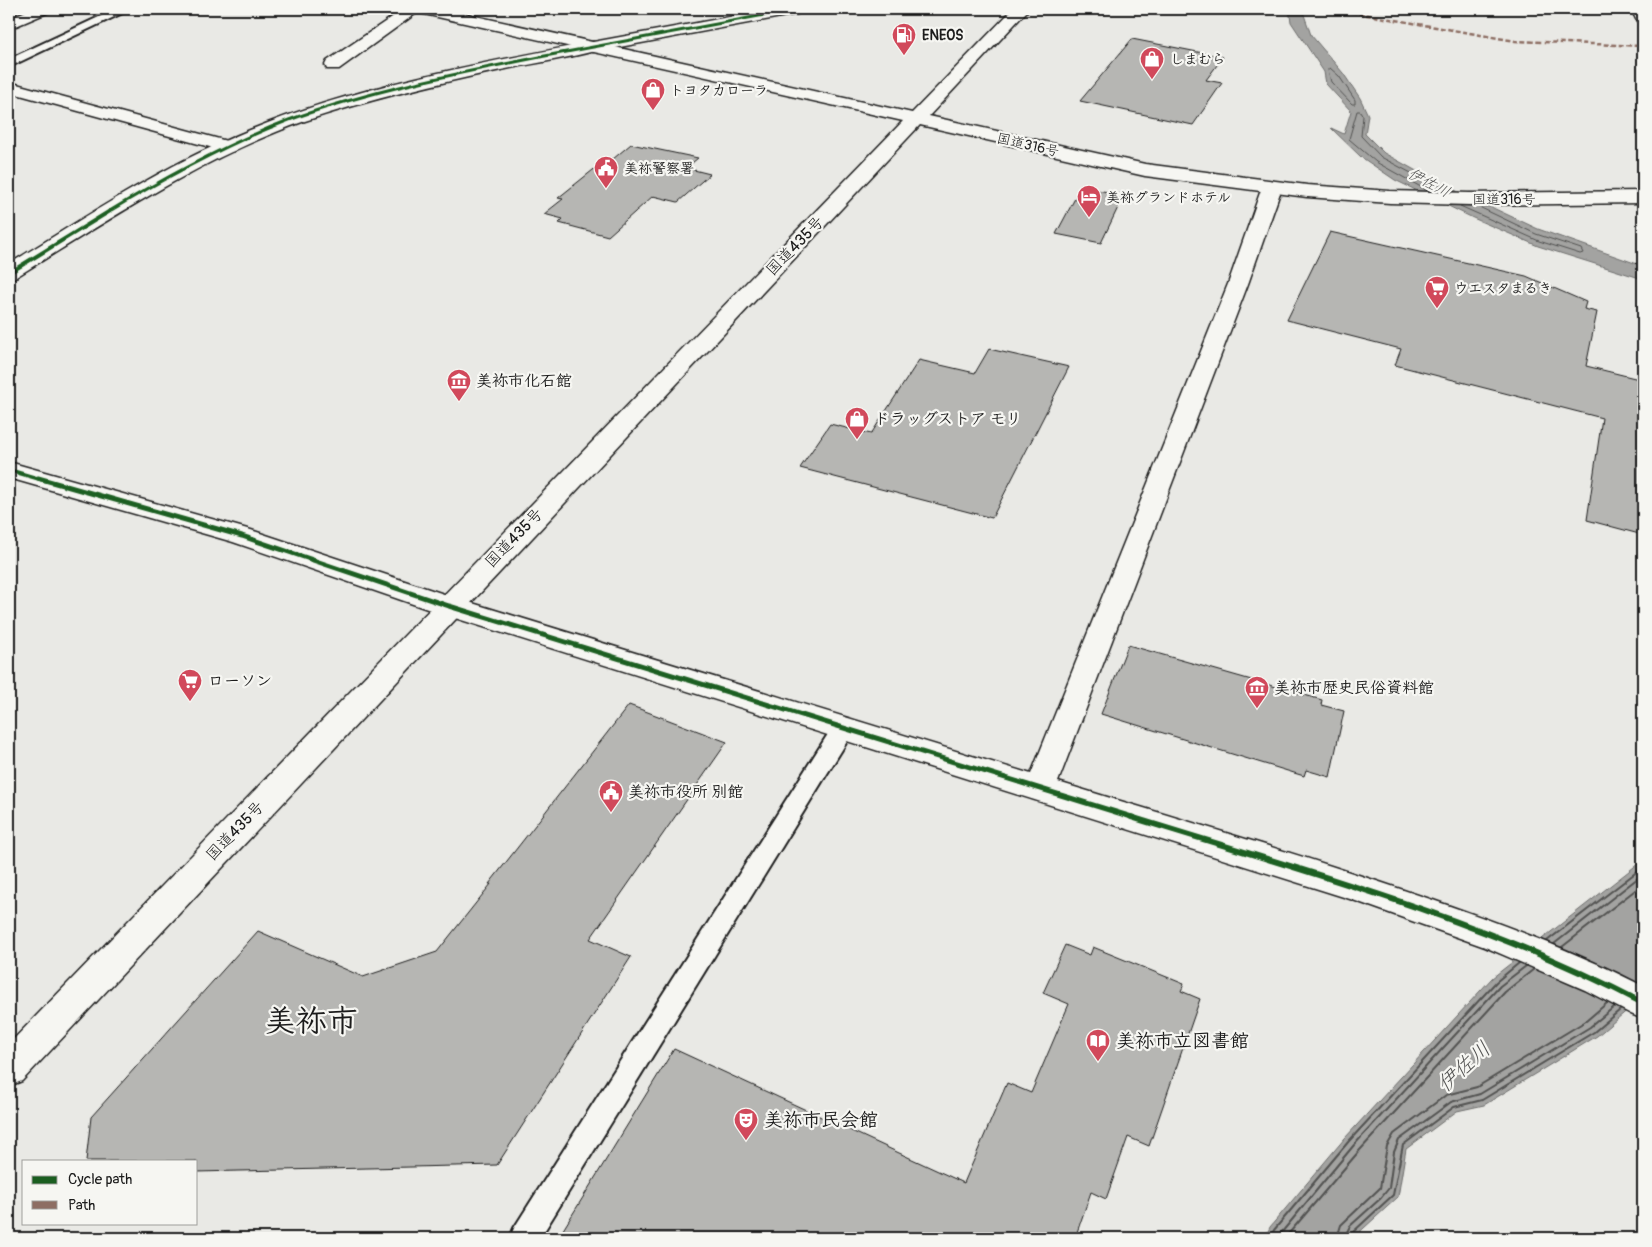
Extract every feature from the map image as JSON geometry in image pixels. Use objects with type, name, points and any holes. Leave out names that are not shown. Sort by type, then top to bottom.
[{"type":"main road","points":[[9,24],[43,9]]},
{"type":"main road","points":[[333,64],[414,9]]},
{"type":"main road","name":"国道316号","points":[[424,9],[1145,170],[1272,187],[1390,197],[1643,197]]},
{"type":"main road","points":[[9,273],[169,176],[228,147],[291,120],[380,91],[453,74],[798,9]]},
{"type":"main road","name":"国道435号","points":[[9,1069],[1021,9]]},
{"type":"main road","points":[[1639,9],[1643,18]]},
{"type":"main road","points":[[9,87],[228,147]]},
{"type":"main road","points":[[1040,789],[1238,284],[1272,187]]},
{"type":"main road","points":[[9,470],[242,536],[449,606],[1353,886],[1497,937],[1597,979],[1643,1003]]},
{"type":"lane","points":[[9,63],[125,9]]},
{"type":"lane","points":[[524,1238],[843,729]]},
{"type":"water","name":"伊佐川","points":[[1289,9],[1302,9],[1311,35],[1343,73],[1360,98],[1368,115],[1365,134],[1384,153],[1431,179],[1538,229],[1643,266],[1643,279],[1538,246],[1473,218],[1395,180],[1361,157],[1331,128],[1344,134],[1351,111],[1326,84],[1324,72],[1291,22]]},
{"type":"water","name":"伊佐川","points":[[1643,860],[1643,997],[1597,1036],[1484,1105],[1457,1111],[1406,1149],[1398,1197],[1353,1238],[1265,1238],[1270,1227],[1345,1138],[1492,978]]},
{"type":"building","points":[[1132,39],[1223,57],[1206,80],[1222,83],[1193,125],[1080,101]]},
{"type":"building","points":[[631,144],[698,158],[686,168],[710,174],[678,202],[653,196],[608,236],[559,223],[563,219],[544,214],[563,199],[558,198],[608,158],[613,159]]},
{"type":"building","points":[[1081,187],[1124,195],[1101,243],[1056,234]]},
{"type":"building","points":[[1330,232],[1526,276],[1586,302],[1584,309],[1597,312],[1586,366],[1643,380],[1643,535],[1587,520],[1602,418],[1395,365],[1401,349],[1287,320]]},
{"type":"building","points":[[989,349],[1069,367],[992,518],[800,468],[830,424],[871,434],[919,360],[975,373]]},
{"type":"building","points":[[1128,645],[1322,700],[1321,705],[1344,711],[1330,777],[1306,770],[1304,776],[1101,714]]},
{"type":"building","points":[[629,705],[727,742],[590,939],[631,957],[497,1165],[198,1172],[198,1160],[86,1160],[91,1117],[258,931],[363,977],[437,952],[491,884],[489,884]]},
{"type":"building","points":[[1065,945],[1090,955],[1093,947],[1184,984],[1181,991],[1200,999],[1149,1146],[1128,1137],[1106,1199],[1091,1192],[1075,1238],[558,1238],[674,1049],[964,1183],[1007,1083],[1031,1093],[1069,1004],[1043,993]]},
{"type":"marked path","points":[[1254,9],[1339,10],[1515,41],[1643,46]]},
{"type":"cycle path","points":[[9,273],[129,199],[191,164],[255,134],[323,109],[357,98],[462,73],[797,9]]},
{"type":"cycle path","points":[[9,470],[242,536],[449,606],[1353,886],[1497,937],[1597,979],[1643,1003]]},
{"type":"place","name":"ENEOS","points":[[904,56]]},
{"type":"place","name":"しまむら","points":[[1152,80]]},
{"type":"place","name":"トヨタカローラ","points":[[653,111]]},
{"type":"place","name":"美祢警察署","points":[[606,189]]},
{"type":"place","name":"美祢グランドホテル","points":[[1089,218]]},
{"type":"place","name":"ウエスタまるき","points":[[1437,309]]},
{"type":"place","name":"美袮市化石館","points":[[459,402]]},
{"type":"place","name":"ドラッグストア モリ","points":[[857,440]]},
{"type":"place","name":"ローソン","points":[[190,702]]},
{"type":"place","name":"美袮市歴史民俗資料館","points":[[1257,709]]},
{"type":"place","name":"美祢市役所 別館","points":[[611,813]]},
{"type":"place","name":"美祢市立図書館","points":[[1098,1062]]},
{"type":"place","name":"美祢市民会館","points":[[746,1141]]},
{"type":"district","name":"美祢市","points":[[311,1021]]}]
